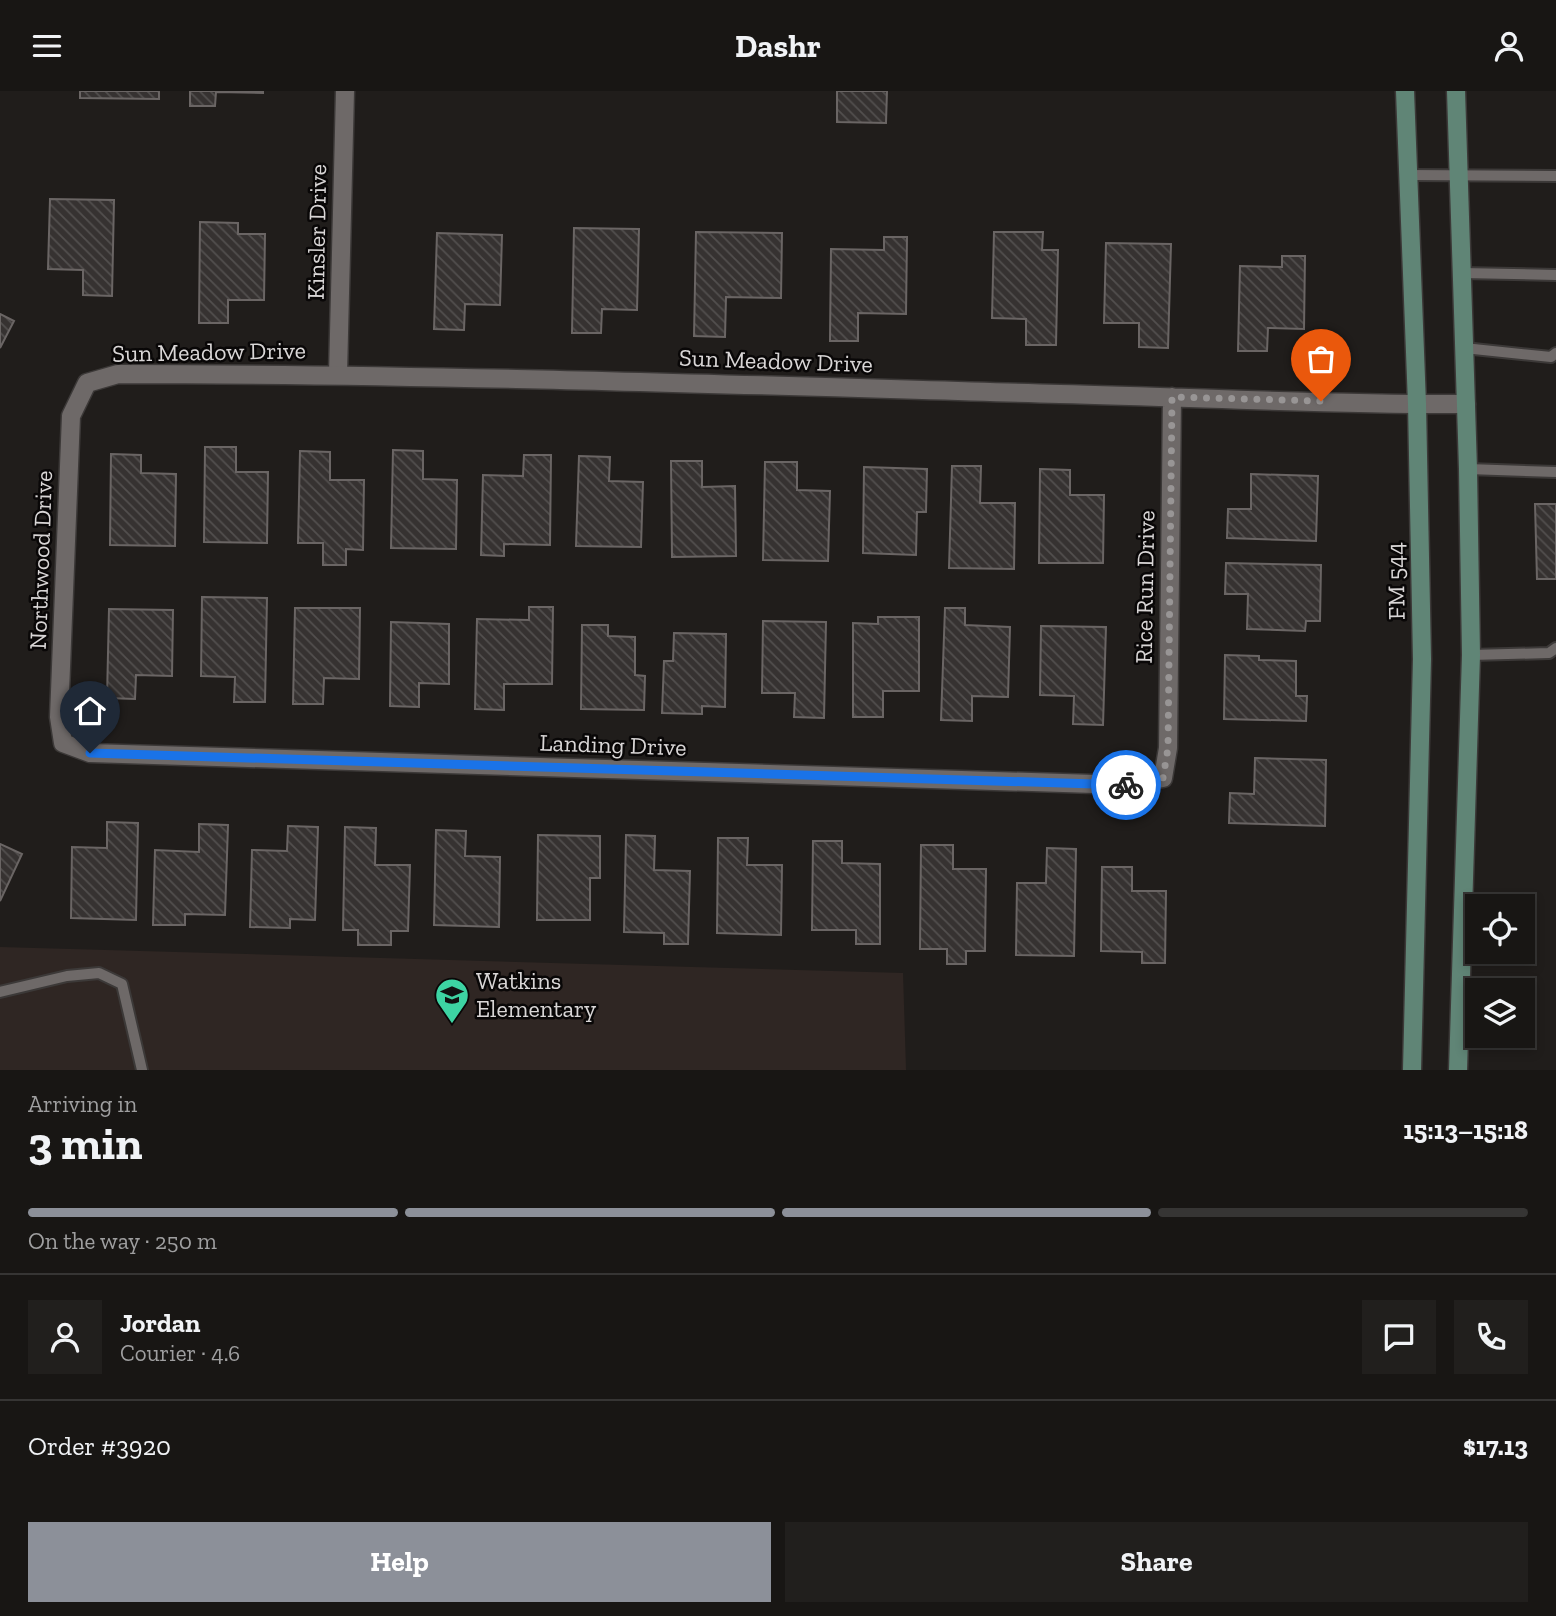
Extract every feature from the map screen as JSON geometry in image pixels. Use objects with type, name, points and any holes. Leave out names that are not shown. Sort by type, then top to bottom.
[{"type":"main road","name":"FM 544","points":[[1405,91],[1417,404],[1422,659],[1412,1070]]},
{"type":"main road","points":[[1456,91],[1471,655],[1458,1070]]},
{"type":"street","name":"Kinsler Drive","points":[[338,374],[345,91]]},
{"type":"street","name":"Sun Meadow Drive","points":[[86,383],[118,374],[338,374],[1466,404]]},
{"type":"street","name":"Northwood Drive","points":[[62,743],[59,716],[71,416],[86,383]]},
{"type":"street","name":"Rice Run Drive","points":[[1163,778],[1168,748],[1172,397]]},
{"type":"street","name":"Landing Drive","points":[[62,743],[90,753],[1126,785],[1163,778]]},
{"type":"lane","points":[[1408,175],[1556,176]]},
{"type":"lane","points":[[1462,273],[1556,275]]},
{"type":"lane","points":[[1464,348],[1551,356],[1556,353]]},
{"type":"lane","points":[[1468,469],[1556,472]]},
{"type":"lane","points":[[1471,655],[1549,653],[1556,648]]},
{"type":"lane","points":[[0,992],[68,976],[99,973],[122,984],[142,1070]]},
{"type":"shaded area","name":"Watkins Elementary","points":[[0,947],[903,973],[906,1070],[0,1070]]},
{"type":"building","points":[[80,91],[159,91],[159,99],[80,98]]},
{"type":"building","points":[[190,91],[263,93],[216,92],[215,106],[190,106]]},
{"type":"building","points":[[837,91],[887,91],[886,123],[837,122]]},
{"type":"building","points":[[50,199],[114,200],[112,296],[83,295],[83,270],[48,269]]},
{"type":"building","points":[[200,222],[238,223],[238,234],[265,234],[264,300],[228,300],[228,323],[199,323]]},
{"type":"building","points":[[574,228],[639,229],[637,310],[602,309],[601,333],[572,333]]},
{"type":"building","points":[[696,232],[782,233],[781,298],[726,297],[725,337],[694,336]]},
{"type":"building","points":[[994,232],[1043,232],[1042,250],[1058,250],[1056,345],[1026,345],[1026,319],[992,318]]},
{"type":"building","points":[[437,233],[502,235],[500,305],[465,304],[464,330],[434,329]]},
{"type":"building","points":[[884,237],[907,237],[906,314],[858,313],[858,341],[830,341],[831,249],[884,250]]},
{"type":"building","points":[[1106,243],[1171,244],[1168,348],[1139,347],[1139,323],[1104,323]]},
{"type":"building","points":[[1282,256],[1305,256],[1304,329],[1268,328],[1267,351],[1238,351],[1240,266],[1282,267]]},
{"type":"building","points":[[0,314],[14,321],[0,348]]},
{"type":"building","points":[[205,447],[236,447],[236,472],[268,472],[267,543],[204,542]]},
{"type":"building","points":[[393,450],[423,451],[423,479],[457,480],[456,549],[391,548]]},
{"type":"building","points":[[300,451],[330,452],[330,480],[364,480],[363,550],[346,549],[346,565],[323,565],[323,543],[298,543]]},
{"type":"building","points":[[111,454],[141,455],[141,473],[176,474],[175,546],[110,545]]},
{"type":"building","points":[[524,455],[551,455],[550,545],[504,544],[504,556],[481,555],[483,475],[523,476]]},
{"type":"building","points":[[579,456],[610,457],[609,481],[643,482],[641,547],[576,546]]},
{"type":"building","points":[[671,461],[702,461],[702,487],[735,486],[736,556],[672,557]]},
{"type":"building","points":[[765,462],[797,462],[797,490],[830,491],[828,561],[763,560]]},
{"type":"building","points":[[952,466],[981,466],[980,503],[1015,503],[1014,569],[949,568]]},
{"type":"building","points":[[864,467],[927,469],[926,512],[917,512],[916,555],[863,553]]},
{"type":"building","points":[[1040,469],[1070,470],[1070,495],[1104,495],[1103,563],[1039,563]]},
{"type":"building","points":[[1251,474],[1318,476],[1316,541],[1227,538],[1228,509],[1251,509]]},
{"type":"building","points":[[1535,504],[1556,504],[1556,579],[1537,579]]},
{"type":"building","points":[[1226,563],[1321,565],[1320,621],[1306,621],[1305,631],[1247,629],[1248,594],[1225,594]]},
{"type":"building","points":[[202,597],[267,598],[265,702],[234,702],[235,677],[201,676]]},
{"type":"building","points":[[529,607],[553,607],[552,684],[504,684],[504,710],[475,709],[477,619],[529,620]]},
{"type":"building","points":[[295,608],[360,608],[359,679],[324,678],[323,704],[293,704]]},
{"type":"building","points":[[945,608],[965,608],[965,625],[1010,627],[1008,697],[972,696],[972,721],[941,720]]},
{"type":"building","points":[[109,609],[173,610],[172,676],[136,675],[135,699],[107,698]]},
{"type":"building","points":[[878,617],[919,617],[919,691],[883,691],[883,717],[853,717],[853,623],[878,624]]},
{"type":"building","points":[[763,621],[826,622],[824,718],[794,717],[795,693],[762,693]]},
{"type":"building","points":[[391,622],[449,624],[449,684],[419,683],[419,707],[390,706]]},
{"type":"building","points":[[582,625],[608,625],[608,636],[635,637],[635,675],[645,676],[644,710],[581,709]]},
{"type":"building","points":[[1041,626],[1106,627],[1103,725],[1073,724],[1074,696],[1040,695]]},
{"type":"building","points":[[674,633],[726,634],[725,707],[702,706],[702,714],[662,713],[664,661],[673,661]]},
{"type":"building","points":[[1225,655],[1259,656],[1259,660],[1296,661],[1296,696],[1307,696],[1306,721],[1224,719]]},
{"type":"building","points":[[1255,758],[1326,760],[1325,826],[1229,823],[1230,793],[1254,794]]},
{"type":"building","points":[[107,822],[138,823],[136,920],[71,918],[72,847],[107,848]]},
{"type":"building","points":[[199,824],[228,825],[225,915],[185,914],[185,925],[153,925],[155,850],[199,852]]},
{"type":"building","points":[[288,826],[318,827],[315,920],[290,919],[290,928],[250,927],[252,850],[287,851]]},
{"type":"building","points":[[345,827],[376,828],[375,865],[410,865],[408,931],[391,931],[391,945],[358,945],[358,930],[343,930]]},
{"type":"building","points":[[436,830],[466,831],[465,856],[500,857],[499,927],[434,925]]},
{"type":"building","points":[[538,835],[600,836],[600,878],[590,878],[590,920],[537,920]]},
{"type":"building","points":[[626,835],[655,836],[654,870],[690,871],[688,944],[664,944],[664,933],[624,932]]},
{"type":"building","points":[[718,838],[748,838],[747,865],[782,865],[781,935],[717,933]]},
{"type":"building","points":[[813,841],[842,841],[842,863],[880,864],[880,944],[856,944],[856,930],[812,930]]},
{"type":"building","points":[[0,844],[22,854],[0,901]]},
{"type":"building","points":[[921,845],[953,845],[953,869],[986,869],[985,951],[966,951],[966,964],[947,964],[947,949],[920,949]]},
{"type":"building","points":[[1047,848],[1076,849],[1074,956],[1016,955],[1017,883],[1046,883]]},
{"type":"building","points":[[1102,867],[1132,867],[1132,891],[1166,891],[1165,963],[1142,963],[1142,952],[1101,951]]},
{"type":"way so far","points":[[1126,785],[1163,778],[1168,748],[1172,397],[1321,401]]},
{"type":"place","name":"Watkins Elementary","points":[[452,1025]]},
{"type":"route","points":[[90,753],[1126,785]]}]
